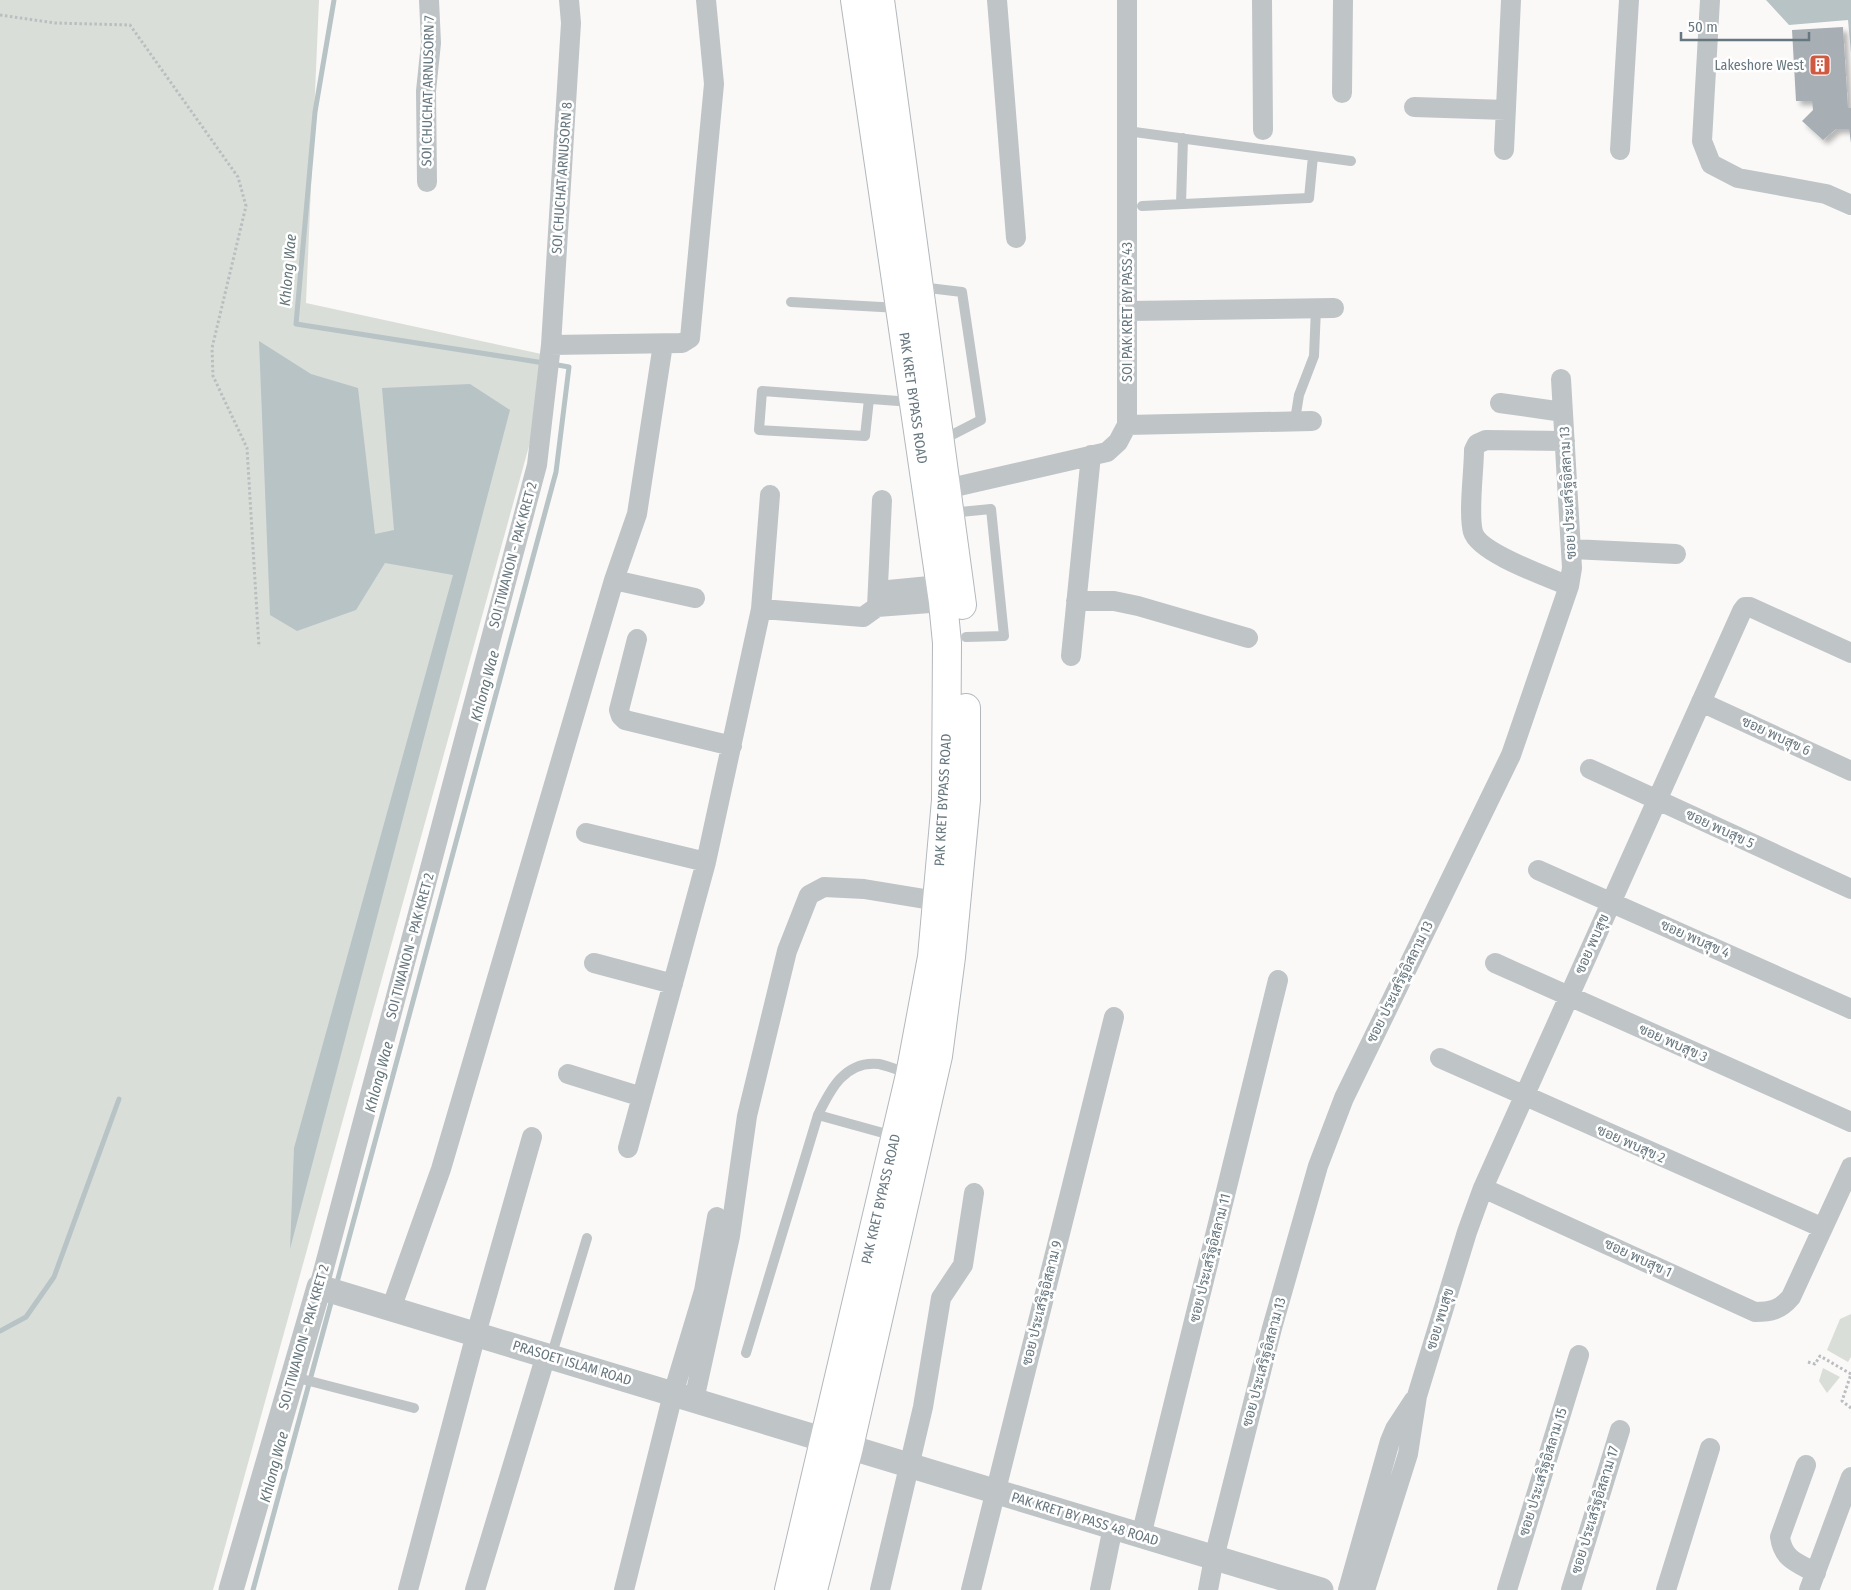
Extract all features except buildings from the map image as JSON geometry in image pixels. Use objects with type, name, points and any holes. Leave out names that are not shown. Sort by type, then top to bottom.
[{"type":"main road","name":"PAK KRET BYPASS ROAD","points":[[813,1590],[837,1444],[895,1136],[910,1075],[932,957],[946,800],[948,644],[855,0]]},
{"type":"main road","name":"PAK KRET BYPASS ROAD","points":[[789,1590],[837,1444],[938,1056],[951,957],[966,800],[966,637],[880,0]]},
{"type":"street","name":"SOI CHUCHAT ARNUSORN 7","points":[[427,182],[426,91],[431,43],[429,0]]},
{"type":"street","name":"SOI CHUCHAT ARNUSORN 8","points":[[550,357],[571,23],[570,0]]},
{"type":"street","points":[[550,357],[682,343],[690,338],[714,84],[706,0]]},
{"type":"street","points":[[997,0],[1016,238]]},
{"type":"street","name":"SOI PAK KRET BY PASS 43","points":[[948,501],[1091,455],[1107,452],[1115,446],[1127,425],[1127,0]]},
{"type":"street","points":[[1262,0],[1263,130]]},
{"type":"street","points":[[1342,93],[1343,0]]},
{"type":"street","points":[[1504,150],[1510,0]]},
{"type":"street","points":[[1620,150],[1629,0]]},
{"type":"street","points":[[1710,0],[1702,141],[1711,164],[1738,178],[1826,194],[1851,205]]},
{"type":"street","points":[[1414,107],[1506,110]]},
{"type":"street","points":[[1128,311],[1325,308]]},
{"type":"street","points":[[391,1309],[441,1169],[614,580],[638,514],[664,344]]},
{"type":"street","name":"SOI TIWANON - PAK KRET 2","points":[[231,1590],[297,1378],[329,1290],[537,465],[550,357]]},
{"type":"street","name":"ซอย ประเสริฐอิสลาม 13","points":[[1208,1590],[1214,1558],[1272,1328],[1318,1166],[1344,1098],[1511,755],[1569,586],[1572,568],[1572,549],[1561,379]]},
{"type":"street","points":[[1500,403],[1563,412]]},
{"type":"street","points":[[1127,425],[1303,421]]},
{"type":"street","points":[[1565,441],[1486,440],[1476,444],[1472,515],[1473,532],[1480,543],[1506,558],[1569,586]]},
{"type":"street","points":[[1070,656],[1091,455]]},
{"type":"street","points":[[628,1148],[706,862],[732,746],[761,609],[770,495]]},
{"type":"street","points":[[761,609],[863,617],[877,599],[882,500]]},
{"type":"street","points":[[1572,549],[1676,554]]},
{"type":"street","points":[[614,580],[695,598]]},
{"type":"street","points":[[877,599],[942,594]]},
{"type":"street","points":[[1076,601],[1114,601],[1138,606],[1248,638]]},
{"type":"street","name":"ซอย พบสุข","points":[[1365,1590],[1408,1454],[1416,1396],[1467,1232],[1484,1188],[1523,1096],[1745,607],[1750,607],[1851,653]]},
{"type":"street","points":[[638,639],[619,710],[621,716],[625,720],[732,746]]},
{"type":"street","name":"ซอย พบสุข 6","points":[[1701,702],[1851,771]]},
{"type":"street","name":"ซอย พบสุข 5","points":[[1590,769],[1851,889]]},
{"type":"street","points":[[586,833],[706,862]]},
{"type":"street","name":"ซอย พบสุข 4","points":[[1538,870],[1851,1009]]},
{"type":"street","points":[[624,1590],[684,1397],[730,1236],[747,1116],[787,952],[809,894],[824,887],[864,889],[937,901]]},
{"type":"street","points":[[594,962],[673,984]]},
{"type":"street","name":"ซอย พบสุข 3","points":[[1495,963],[1851,1122]]},
{"type":"street","name":"ซอย ประเสริฐอิสลาม 11","points":[[1141,1536],[1278,980]]},
{"type":"street","name":"ซอย ประเสริฐอิสลาม 9","points":[[971,1590],[994,1491],[1114,1017]]},
{"type":"street","name":"ซอย พบสุข 2","points":[[1440,1058],[1823,1228]]},
{"type":"street","points":[[568,1074],[642,1097]]},
{"type":"street","points":[[408,1590],[476,1334],[532,1138]]},
{"type":"street","points":[[1823,1228],[1851,1167]]},
{"type":"street","name":"ซอย พบสุข 1","points":[[1484,1188],[1755,1312],[1772,1312],[1783,1307],[1791,1297],[1823,1228]]},
{"type":"street","points":[[880,1590],[911,1466],[936,1337],[941,1298],[963,1265],[974,1194]]},
{"type":"street","points":[[684,1397],[717,1217]]},
{"type":"street","name":"PRASOET ISLAM ROAD","points":[[329,1290],[837,1444]]},
{"type":"street","name":"ซอย ประเสริฐอิสลาม 15","points":[[1507,1590],[1579,1355]]},
{"type":"street","points":[[475,1590],[548,1356]]},
{"type":"street","name":"ซอย พบสุข","points":[[1348,1590],[1390,1441],[1395,1429],[1416,1396]]},
{"type":"street","name":"ซอย ประเสริฐอิสลาม 17","points":[[1571,1590],[1620,1430]]},
{"type":"street","name":"PAK KRET BY PASS 48 ROAD","points":[[837,1444],[1214,1558],[1283,1584],[1322,1590]]},
{"type":"street","points":[[1666,1590],[1710,1448]]},
{"type":"street","points":[[1806,1465],[1780,1537],[1782,1549],[1812,1582],[1851,1477]]},
{"type":"street","points":[[1100,1590],[1113,1527]]},
{"type":"lane","points":[[1127,131],[1351,161]]},
{"type":"lane","points":[[1181,204],[1183,138]]},
{"type":"lane","points":[[1142,206],[1310,198],[1313,156]]},
{"type":"lane","points":[[919,287],[962,292],[981,420],[940,441]]},
{"type":"lane","points":[[791,302],[900,308]]},
{"type":"lane","points":[[1303,421],[1299,396],[1314,356],[1325,308]]},
{"type":"lane","points":[[869,399],[865,436],[759,430],[762,391],[914,402]]},
{"type":"lane","points":[[948,501],[991,509],[1004,636],[966,637]]},
{"type":"lane","points":[[746,1353],[818,1115],[834,1086],[843,1075],[857,1067],[879,1064],[910,1075]]},
{"type":"lane","points":[[818,1115],[895,1136]]},
{"type":"lane","points":[[548,1356],[587,1238]]},
{"type":"lane","points":[[297,1378],[414,1408]]},
{"type":"path","points":[[0,16],[54,23],[130,25],[238,177],[246,206],[212,348],[213,376],[247,448],[259,647]]},
{"type":"path","points":[[1808,1362],[1815,1364],[1820,1356],[1851,1374],[1842,1401],[1851,1408]]},
{"type":"shaded area","points":[[0,0],[319,0],[306,303],[546,355],[534,428],[213,1590],[0,1590]]},
{"type":"shaded area","points":[[1766,0],[1851,0],[1851,53],[1848,20],[1789,25]]},
{"type":"shaded area","points":[[259,341],[311,374],[358,388],[375,534],[394,530],[382,388],[470,384],[510,410],[290,1249],[294,1148],[453,575],[385,563],[356,610],[297,631],[270,615]]},
{"type":"shaded area","points":[[1851,1314],[1851,1357],[1848,1362],[1827,1350],[1840,1319]]},
{"type":"shaded area","points":[[1823,1368],[1840,1377],[1827,1393],[1819,1381]]},
{"type":"waterway","name":"Khlong Wae","points":[[334,0],[315,112],[296,324],[544,363]]},
{"type":"waterway","name":"Khlong Wae","points":[[336,1286],[556,472],[569,367],[552,364]]},
{"type":"waterway","points":[[0,1331],[26,1317],[54,1277],[119,1099]]},
{"type":"waterway","name":"Khlong Wae","points":[[253,1590],[332,1299]]},
{"type":"place","name":"Lakeshore West","points":[[1820,65]]}]
